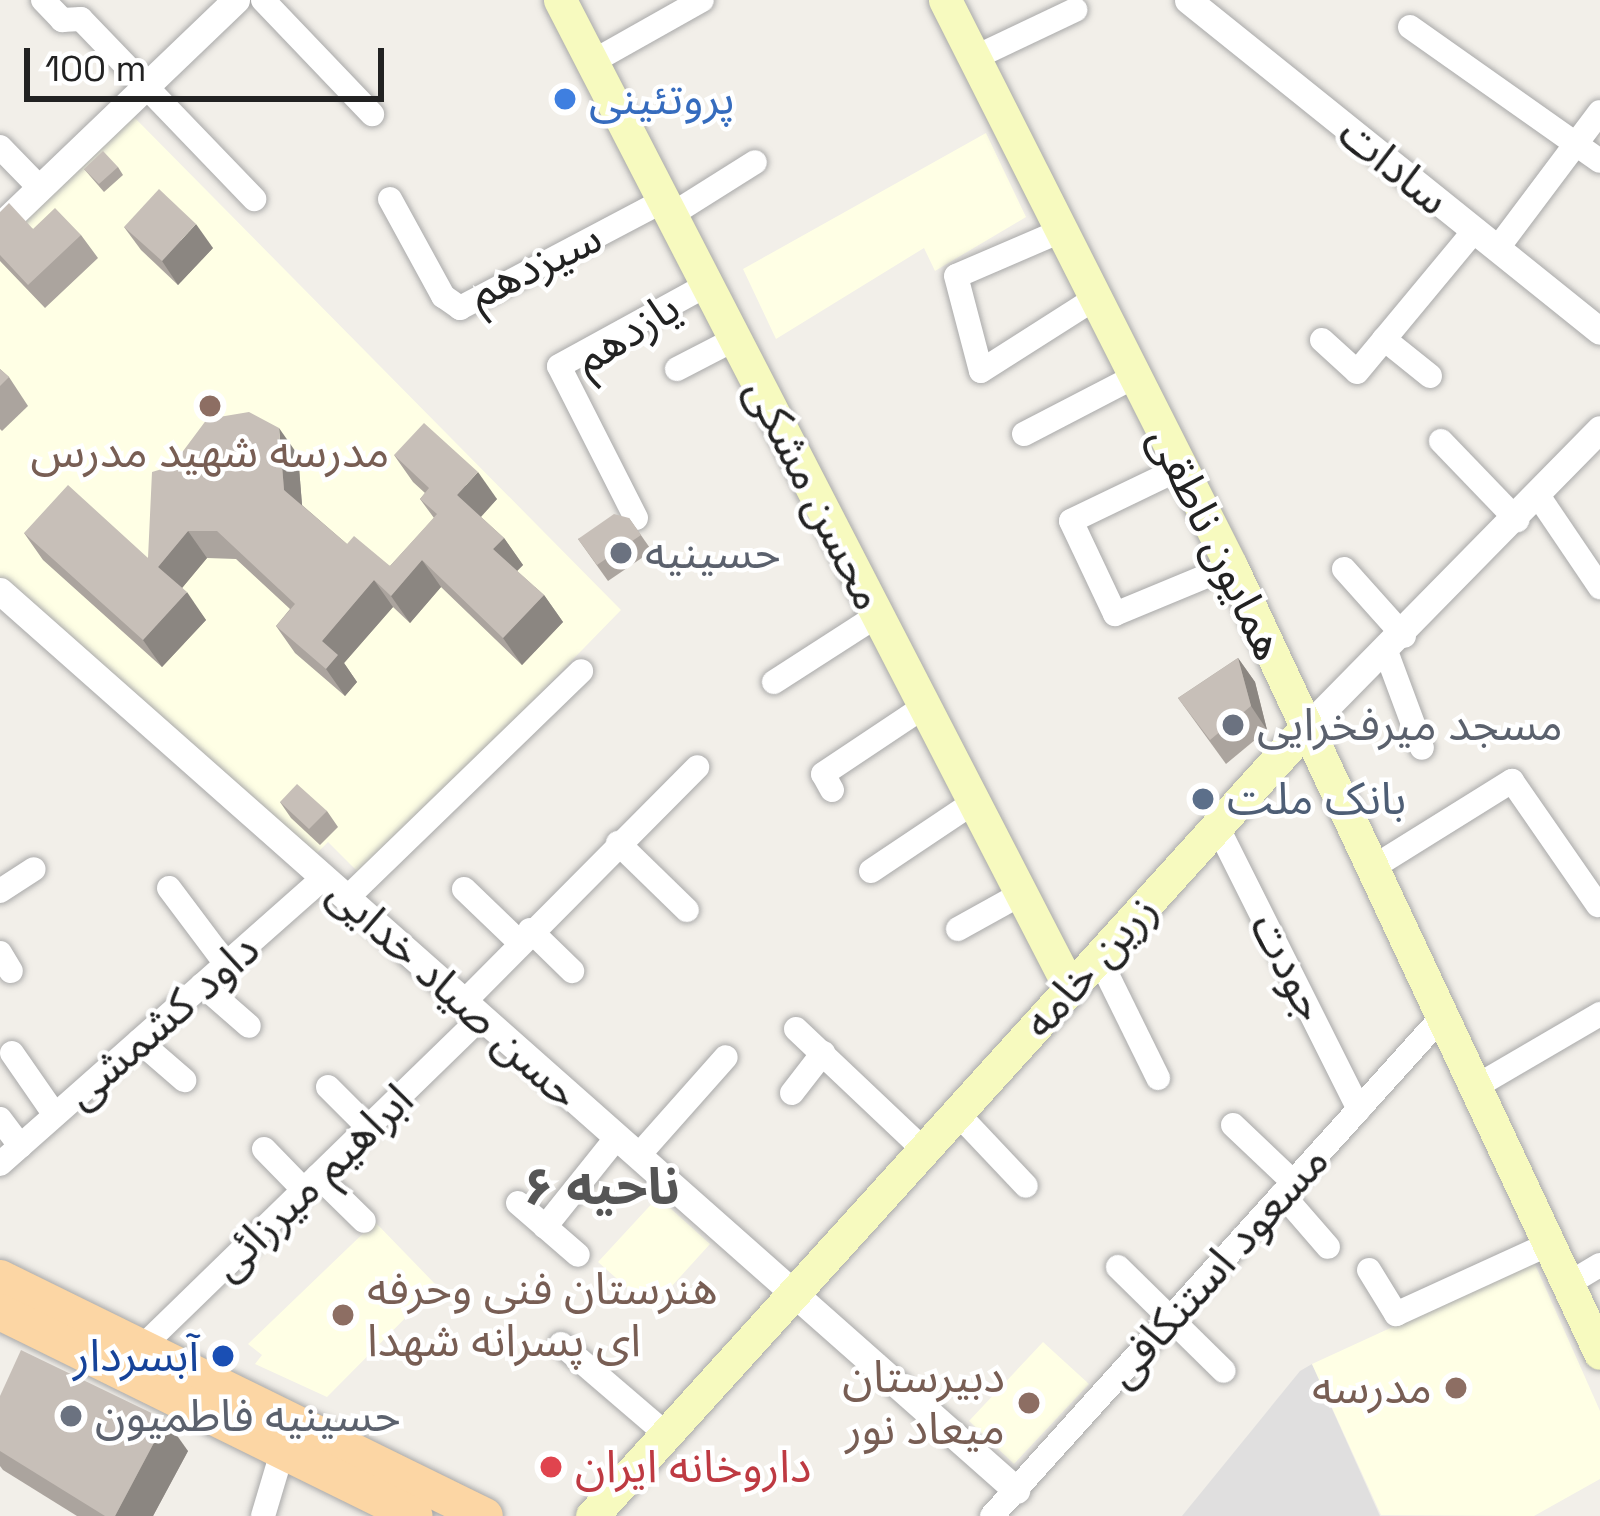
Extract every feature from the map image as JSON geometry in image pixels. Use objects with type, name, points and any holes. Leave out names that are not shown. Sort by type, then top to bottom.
[{"type":"main road","name":"محسن مشکی","points":[[560,0],[1070,988]]},
{"type":"main road","name":"همایون ناطقی","points":[[945,0],[1231,566],[1600,1353]]},
{"type":"main road","name":"زرین خامه","points":[[592,1516],[1306,728]]},
{"type":"main road","points":[[0,1278],[485,1516]]},
{"type":"main road","points":[[0,1312],[414,1516]]},
{"type":"street","points":[[43,0],[62,20],[81,19],[254,200]]},
{"type":"street","points":[[0,226],[236,0]]},
{"type":"street","points":[[263,0],[372,114]]},
{"type":"street","points":[[592,62],[702,0]]},
{"type":"street","name":"سادات","points":[[1188,0],[1600,331]]},
{"type":"street","points":[[976,57],[1075,10]]},
{"type":"street","points":[[1410,27],[1600,161]]},
{"type":"street","points":[[1322,340],[1357,372],[1384,339],[1486,240],[1600,112]]},
{"type":"street","points":[[0,147],[40,188]]},
{"type":"street","points":[[667,208],[755,162]]},
{"type":"street","name":"سیزدهم","points":[[390,199],[443,296],[460,308],[667,208]]},
{"type":"street","points":[[1063,230],[956,276],[981,371],[1097,297]]},
{"type":"street","name":"یازدهم","points":[[636,518],[559,366],[707,285]]},
{"type":"street","points":[[677,369],[735,339]]},
{"type":"street","points":[[1384,339],[1430,376]]},
{"type":"street","points":[[1024,434],[1134,376]]},
{"type":"street","name":"زرین خامه","points":[[1306,728],[1395,645],[1600,429]]},
{"type":"street","points":[[1441,441],[1517,520]]},
{"type":"street","points":[[1181,469],[1071,521],[1115,614],[1231,566]]},
{"type":"street","points":[[1539,497],[1600,587]]},
{"type":"street","points":[[1344,569],[1395,645],[1421,748]]},
{"type":"street","name":"حسن صیاد خدایی","points":[[0,591],[1016,1490]]},
{"type":"street","points":[[774,682],[878,615]]},
{"type":"street","points":[[347,898],[581,671]]},
{"type":"street","points":[[832,790],[823,774],[925,706]]},
{"type":"street","name":"ابراهیم میرزائی","points":[[142,1347],[368,1127],[473,1010],[525,936],[697,767]]},
{"type":"street","points":[[1372,868],[1512,781],[1598,905]]},
{"type":"street","points":[[871,871],[974,802]]},
{"type":"street","name":"جودت","points":[[1217,826],[1359,1108]]},
{"type":"street","points":[[618,843],[687,910]]},
{"type":"street","points":[[0,891],[34,869]]},
{"type":"street","name":"داود کشمشی","points":[[0,1164],[324,878]]},
{"type":"street","points":[[169,888],[226,964]]},
{"type":"street","points":[[464,889],[572,971]]},
{"type":"street","points":[[958,929],[1022,894]]},
{"type":"street","points":[[1098,956],[1158,1078]]},
{"type":"street","points":[[202,985],[248,1026]]},
{"type":"street","points":[[1475,1087],[1600,1014]]},
{"type":"street","name":"مسعود استنکافی","points":[[992,1516],[1442,1016]]},
{"type":"street","points":[[796,1029],[924,1150]]},
{"type":"street","points":[[139,1041],[184,1080]]},
{"type":"street","points":[[12,1053],[55,1115]]},
{"type":"street","points":[[792,1093],[823,1054]]},
{"type":"street","points":[[545,1227],[726,1057]]},
{"type":"street","points":[[328,1087],[368,1127]]},
{"type":"street","points":[[957,1113],[1026,1186]]},
{"type":"street","points":[[0,1119],[20,1146]]},
{"type":"street","points":[[1233,1125],[1288,1188],[1328,1247]]},
{"type":"street","points":[[264,1149],[364,1221]]},
{"type":"street","points":[[518,1203],[578,1255]]},
{"type":"street","points":[[1369,1270],[1396,1314],[1549,1244]]},
{"type":"street","points":[[1568,1284],[1600,1265]]},
{"type":"street","points":[[1118,1267],[1224,1371]]},
{"type":"street","points":[[561,1344],[666,1434]]},
{"type":"street","points":[[263,1516],[284,1449]]},
{"type":"shaded area","name":"مدرسه شهید مدرس","points":[[128,111],[621,610],[362,876],[328,842],[317,853],[0,578],[0,234]]},
{"type":"shaded area","points":[[986,133],[1026,217],[935,271],[924,248],[776,339],[743,269]]},
{"type":"shaded area","points":[[658,1197],[710,1244],[651,1309],[598,1262]]},
{"type":"shaded area","name":"هنرستان فنی وحرفه ای پسرانه شهدا","points":[[375,1222],[437,1286],[327,1397],[255,1364],[262,1355],[248,1344]]},
{"type":"shaded area","name":"مدرسه","points":[[1534,1262],[1600,1411],[1600,1479],[1534,1516],[1381,1515],[1312,1364]]},
{"type":"shaded area","name":"دبیرستان میعاد نور","points":[[1043,1342],[1089,1384],[1014,1464],[969,1421]]},
{"type":"shaded area","points":[[1312,1364],[1380,1516],[1182,1516],[1300,1371]]},
{"type":"building","points":[[103,151],[118,167],[99,184],[84,169]]},
{"type":"building","points":[[159,189],[196,224],[162,261],[124,227]]},
{"type":"building","points":[[9,203],[33,229],[55,208],[81,235],[28,285],[0,255],[0,212]]},
{"type":"building","points":[[249,412],[279,428],[284,490],[347,544],[354,536],[390,566],[437,514],[420,499],[429,488],[394,455],[424,423],[478,472],[457,495],[504,538],[493,549],[544,595],[503,638],[422,560],[391,596],[374,580],[322,641],[338,655],[326,669],[276,626],[295,604],[217,531],[188,531],[158,567],[187,592],[143,640],[24,533],[68,485],[148,558],[152,472],[172,466],[207,419]]},
{"type":"building","points":[[614,514],[629,518],[641,535],[597,565],[578,539]]},
{"type":"building","points":[[1238,658],[1251,706],[1210,740],[1178,698]]},
{"type":"building","points":[[297,784],[327,811],[309,829],[280,802]]},
{"type":"building","name":"حسینیه فاطمیون","points":[[21,1350],[166,1420],[115,1516],[105,1516],[0,1451],[0,1396]]},
{"type":"place","name":"پروتئینی","points":[[565,99]]},
{"type":"place","name":"مدرسه شهید مدرس","points":[[210,406]]},
{"type":"place","name":"حسینیه","points":[[621,553]]},
{"type":"place","name":"مسجد میرفخرایی","points":[[1233,725]]},
{"type":"place","name":"بانک ملت","points":[[1203,799]]},
{"type":"place","name":"هنرستان فنی وحرفه ای پسرانه شهدا","points":[[343,1315]]},
{"type":"place","name":"آبسردار","points":[[223,1356]]},
{"type":"place","name":"مدرسه","points":[[1456,1388]]},
{"type":"place","name":"دبیرستان میعاد نور","points":[[1029,1403]]},
{"type":"place","name":"حسینیه فاطمیون","points":[[71,1416]]},
{"type":"place","name":"داروخانه ایران","points":[[551,1467]]},
{"type":"district","name":"ناحیه ۶","points":[[602,1187]]}]
